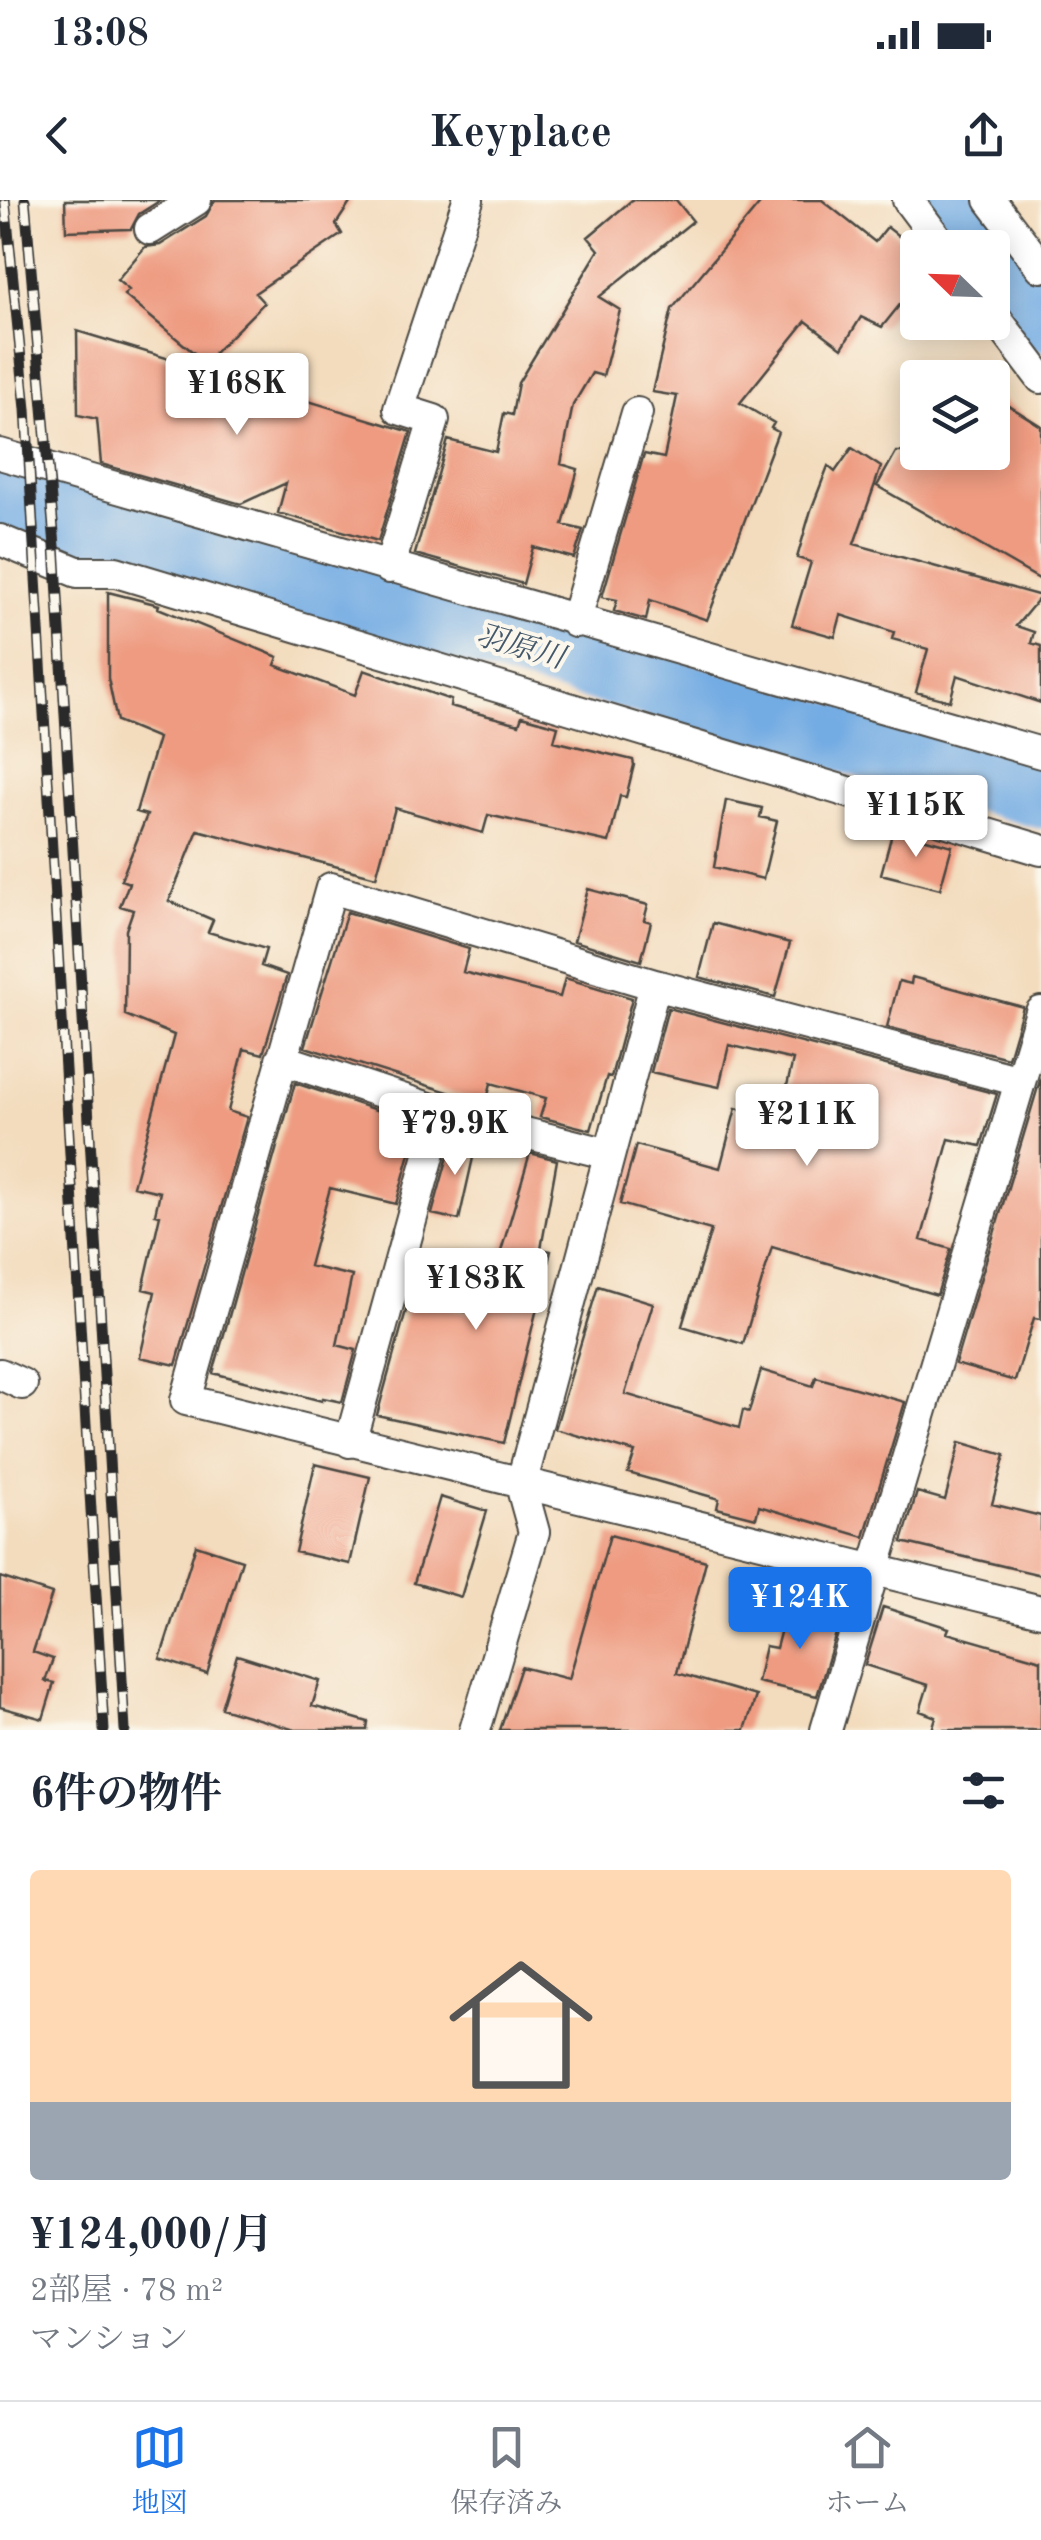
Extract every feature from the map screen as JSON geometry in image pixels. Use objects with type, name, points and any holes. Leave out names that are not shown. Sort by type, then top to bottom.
[{"type":"street","points":[[150,229],[196,200]]},
{"type":"street","points":[[389,568],[434,420],[399,409],[468,200]]},
{"type":"street","points":[[908,200],[930,230]]},
{"type":"street","points":[[990,200],[1041,267]]},
{"type":"street","points":[[1010,336],[1041,378]]},
{"type":"street","points":[[575,622],[637,413]]},
{"type":"street","points":[[0,454],[1041,753]]},
{"type":"street","points":[[0,540],[77,572],[116,572],[1041,850]]},
{"type":"street","points":[[1020,1080],[655,985],[332,888],[186,1400],[1041,1611]]},
{"type":"street","points":[[475,1730],[534,1532],[521,1485],[655,985]]},
{"type":"street","points":[[826,1730],[1041,1012]]},
{"type":"street","points":[[281,1059],[441,1112],[609,1154]]},
{"type":"street","points":[[350,1442],[441,1112]]},
{"type":"building","points":[[65,200],[161,200],[139,214],[131,229],[66,231]]},
{"type":"building","points":[[215,200],[352,200],[336,224],[342,234],[255,293],[264,303],[205,362],[124,295],[129,290],[117,280],[145,247],[160,245],[206,216]]},
{"type":"building","points":[[632,200],[676,200],[693,221],[599,297],[620,310],[603,376],[592,373],[573,405],[561,464],[578,469],[563,525],[583,530],[574,558],[533,547],[523,584],[415,554],[448,440],[496,452],[504,413],[512,415],[518,383],[599,250],[588,237]]},
{"type":"building","points":[[763,200],[822,200],[875,242],[887,227],[900,237],[900,304],[882,327],[861,317],[842,348],[806,321],[740,403],[774,423],[771,428],[778,432],[707,620],[650,600],[646,620],[614,611],[617,600],[602,597],[644,454],[664,458],[677,396],[652,392],[672,309]]},
{"type":"building","points":[[77,331],[411,432],[378,541],[278,513],[286,483],[241,504],[101,464],[97,419],[78,415]]},
{"type":"building","points":[[1010,406],[1041,426],[1041,580],[877,486],[896,452],[900,452],[900,470],[1010,470]]},
{"type":"building","points":[[852,448],[881,467],[854,544],[1041,596],[1016,626],[1034,632],[1031,643],[1041,646],[1041,703],[957,675],[950,701],[916,692],[928,649],[892,639],[894,632],[841,615],[835,637],[792,625],[811,562],[797,558],[811,510],[828,466],[835,472]]},
{"type":"building","points":[[108,592],[159,605],[158,608],[278,657],[275,665],[355,695],[364,670],[451,700],[450,706],[519,724],[522,716],[558,726],[554,741],[633,760],[634,765],[626,797],[620,796],[609,842],[488,815],[483,833],[395,808],[376,877],[198,830],[169,901],[213,920],[208,932],[266,949],[261,966],[287,975],[263,1054],[244,1049],[228,1111],[247,1117],[176,1365],[140,1357],[155,1292],[143,1289],[160,1215],[155,1214],[160,1192],[133,1186],[174,1035],[125,1015],[126,930],[133,910],[120,906],[129,883],[121,880],[147,815],[136,812],[158,738],[117,721],[108,678]]},
{"type":"building","points":[[726,800],[762,808],[760,817],[777,821],[763,879],[714,867]]},
{"type":"building","points":[[893,830],[952,846],[940,889],[881,874]]},
{"type":"building","points":[[588,889],[648,905],[644,920],[651,922],[641,961],[574,941]]},
{"type":"building","points":[[347,912],[469,949],[463,972],[560,997],[565,978],[632,998],[611,1077],[607,1076],[591,1130],[540,1117],[546,1098],[491,1083],[486,1104],[305,1047]]},
{"type":"building","points":[[713,923],[790,943],[775,997],[699,977]]},
{"type":"building","points":[[912,977],[1023,1007],[1008,1058],[887,1027],[899,981],[911,984]]},
{"type":"building","points":[[668,1008],[997,1094],[981,1146],[949,1139],[921,1240],[951,1249],[937,1295],[772,1247],[743,1344],[682,1326],[711,1230],[620,1204],[636,1145],[720,1168],[736,1108],[779,1120],[793,1060],[729,1045],[719,1087],[651,1072]]},
{"type":"building","points":[[1041,1077],[1041,1319],[1034,1318],[1015,1381],[955,1364]]},
{"type":"building","points":[[295,1083],[418,1124],[396,1204],[330,1188],[309,1266],[352,1276],[337,1345],[356,1350],[342,1402],[323,1398],[322,1401],[213,1373]]},
{"type":"building","points":[[454,1135],[477,1140],[459,1220],[432,1214]]},
{"type":"building","points":[[530,1153],[557,1160],[541,1249],[551,1251],[504,1443],[377,1415],[412,1289],[441,1296],[439,1304],[482,1316]]},
{"type":"building","points":[[598,1286],[653,1303],[625,1394],[739,1428],[743,1410],[749,1412],[761,1370],[813,1386],[816,1377],[905,1402],[864,1537],[759,1506],[756,1518],[717,1508],[719,1499],[628,1473],[635,1452],[555,1429]]},
{"type":"building","points":[[960,1442],[1005,1455],[992,1504],[1041,1516],[1041,1575],[902,1542],[917,1492],[945,1500]]},
{"type":"building","points":[[315,1464],[370,1477],[350,1564],[295,1552]]},
{"type":"building","points":[[440,1497],[487,1511],[461,1597],[414,1583]]},
{"type":"building","points":[[610,1535],[706,1561],[677,1673],[756,1696],[745,1730],[500,1730],[521,1667],[569,1679]]},
{"type":"building","points":[[196,1545],[242,1560],[207,1674],[160,1659]]},
{"type":"building","points":[[0,1577],[52,1594],[33,1652],[53,1659],[45,1681],[54,1683],[43,1719],[0,1707]]},
{"type":"building","points":[[787,1606],[840,1620],[817,1696],[757,1682],[765,1646],[776,1648]]},
{"type":"building","points":[[883,1607],[949,1628],[947,1633],[1041,1660],[1041,1730],[932,1730],[936,1717],[920,1711],[928,1685],[865,1665]]},
{"type":"building","points":[[237,1655],[320,1681],[312,1706],[368,1722],[367,1730],[295,1730],[221,1708]]},
{"type":"waterway","points":[[952,200],[974,230]]},
{"type":"waterway","points":[[1010,278],[1041,319]]},
{"type":"waterway","name":"羽原川","points":[[0,499],[1041,796]]},
{"type":"railway","points":[[5,200],[26,409],[104,1730]]},
{"type":"railway","points":[[25,200],[55,546],[125,1730]]}]
